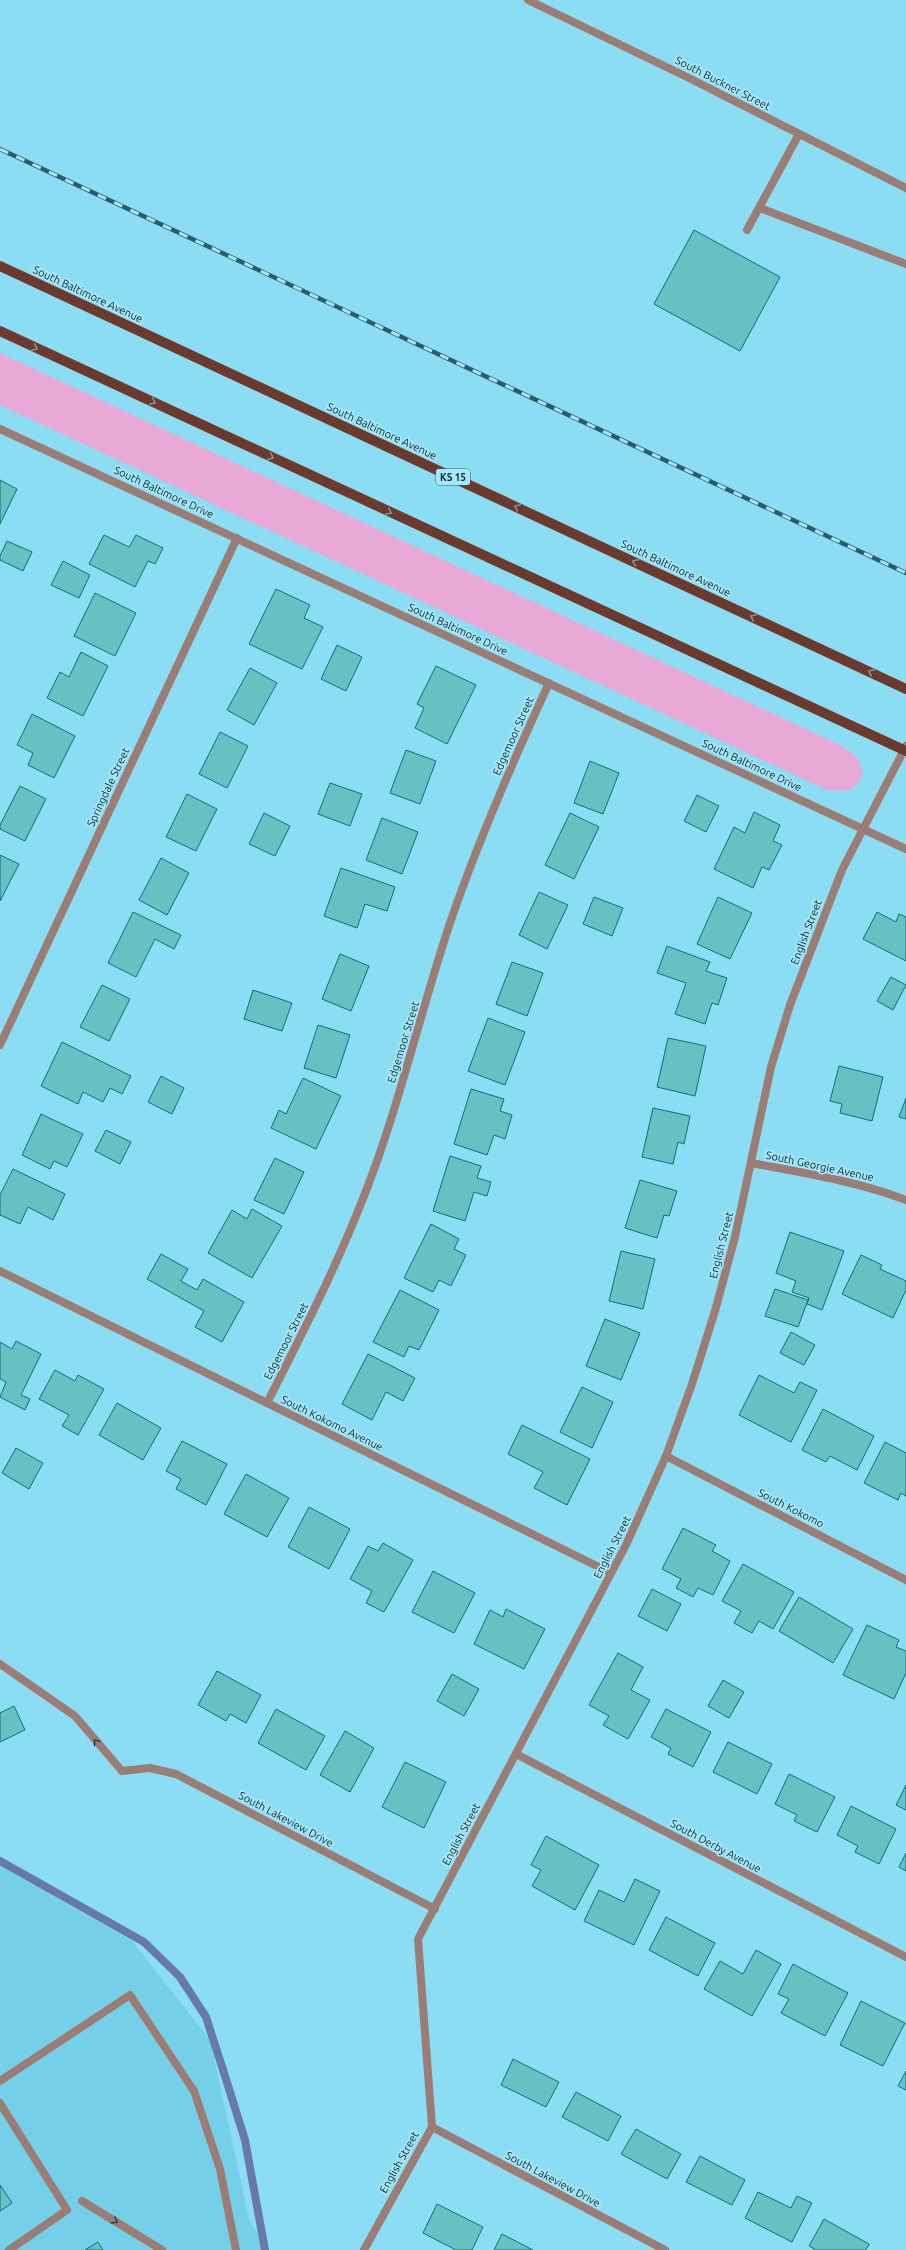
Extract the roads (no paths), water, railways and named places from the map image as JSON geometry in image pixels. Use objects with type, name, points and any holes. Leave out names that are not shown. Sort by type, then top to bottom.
[{"type":"main road","name":"South Baltimore Avenue","points":[[0,266],[906,689]]},
{"type":"main road","points":[[0,331],[905,749]]},
{"type":"street","name":"South Buckner Street","points":[[528,0],[906,188]]},
{"type":"street","points":[[747,230],[799,134]]},
{"type":"street","points":[[760,208],[906,264]]},
{"type":"street","name":"South Baltimore Drive","points":[[0,429],[906,848]]},
{"type":"street","name":"Springdale Street","points":[[0,1045],[237,538]]},
{"type":"street","name":"Edgemoor Street","points":[[267,1403],[314,1312],[361,1205],[394,1109],[451,921],[469,870],[513,762],[549,683]]},
{"type":"street","name":"English Street","points":[[364,2250],[432,2127],[418,1939],[648,1500],[666,1456],[692,1384],[715,1311],[735,1237],[771,1067],[790,1005],[842,870],[905,749]]},
{"type":"street","name":"South Georgie Avenue","points":[[751,1163],[855,1183],[874,1188],[906,1200]]},
{"type":"street","name":"South Kokomo Avenue","points":[[0,1271],[610,1573]]},
{"type":"street","name":"South Kokomo","points":[[666,1456],[906,1580]]},
{"type":"street","name":"South Lakeview Drive","points":[[0,1664],[75,1716],[122,1771],[150,1768],[176,1774],[435,1909]]},
{"type":"street","name":"South Derby Avenue","points":[[516,1754],[906,1957]]},
{"type":"street","points":[[0,2081],[130,1995],[194,2091],[220,2170],[236,2250]]},
{"type":"street","points":[[0,2103],[67,2210],[9,2250]]},
{"type":"street","name":"South Lakeview Drive","points":[[432,2127],[665,2250]]},
{"type":"street","points":[[82,2200],[162,2250]]},
{"type":"waterway","points":[[0,1861],[144,1942],[180,1977],[206,2017],[245,2140],[265,2250]]},
{"type":"railway","points":[[0,149],[906,573]]}]
